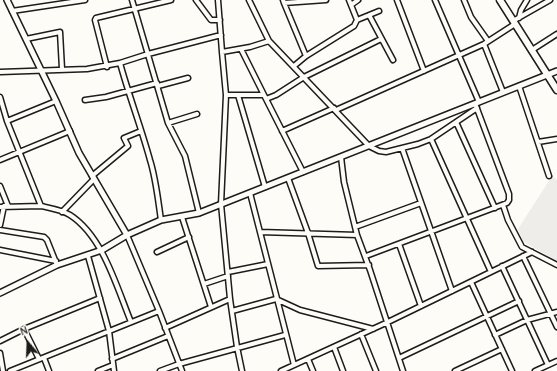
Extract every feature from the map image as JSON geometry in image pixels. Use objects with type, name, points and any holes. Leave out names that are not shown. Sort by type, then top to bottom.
[{"type":"main road","points":[[500,0],[557,90]]},
{"type":"street","points":[[7,0],[56,101],[79,153],[127,235],[182,371]]},
{"type":"street","points":[[12,11],[85,0]]},
{"type":"street","points":[[132,0],[168,123],[185,156],[199,213]]},
{"type":"street","points":[[107,67],[95,20],[96,18],[171,0]]},
{"type":"street","points":[[196,0],[211,20],[220,20]]},
{"type":"street","points":[[218,0],[226,95],[222,204],[230,299],[242,371]]},
{"type":"street","points":[[249,0],[269,40],[369,146],[379,151],[386,152],[431,139],[477,105]]},
{"type":"street","points":[[306,56],[283,2],[326,0]]},
{"type":"street","points":[[349,0],[357,20]]},
{"type":"street","points":[[351,5],[358,0]]},
{"type":"street","points":[[397,0],[424,71]]},
{"type":"street","points":[[366,256],[503,205],[509,200],[510,194],[459,55],[435,0]]},
{"type":"street","points":[[464,0],[471,17],[488,41]]},
{"type":"street","points":[[519,18],[521,10],[527,0]]},
{"type":"street","points":[[282,132],[484,44],[519,18],[550,0]]},
{"type":"street","points":[[294,66],[306,56],[352,28],[357,20],[379,12]]},
{"type":"street","points":[[369,16],[393,60]]},
{"type":"street","points":[[26,39],[60,32],[62,70]]},
{"type":"street","points":[[532,50],[557,34]]},
{"type":"street","points":[[0,72],[107,67],[148,54],[221,35]]},
{"type":"street","points":[[266,99],[276,95],[304,77],[381,39]]},
{"type":"street","points":[[222,52],[241,49],[269,40]]},
{"type":"street","points":[[484,44],[503,92]]},
{"type":"street","points":[[241,49],[303,172]]},
{"type":"street","points":[[120,63],[152,167],[161,220]]},
{"type":"street","points":[[0,293],[57,263],[88,256],[102,250],[127,235],[161,220],[199,213],[477,105],[503,92],[557,71]]},
{"type":"street","points":[[85,100],[188,78]]},
{"type":"street","points":[[519,86],[549,176]]},
{"type":"street","points":[[238,94],[265,187]]},
{"type":"street","points":[[226,95],[264,95]]},
{"type":"street","points":[[0,97],[7,121],[41,206]]},
{"type":"street","points":[[7,121],[56,101]]},
{"type":"street","points":[[168,123],[196,114]]},
{"type":"street","points":[[456,122],[495,208]]},
{"type":"street","points":[[0,160],[70,131]]},
{"type":"street","points":[[62,212],[93,178],[128,146],[124,138],[141,131]]},
{"type":"street","points":[[538,142],[557,138]]},
{"type":"street","points":[[431,139],[491,272]]},
{"type":"street","points":[[402,148],[452,291]]},
{"type":"street","points":[[341,157],[344,182],[356,235],[366,256],[403,371]]},
{"type":"street","points":[[288,178],[308,234],[317,265],[319,267],[369,265]]},
{"type":"street","points":[[0,186],[4,206],[0,225]]},
{"type":"street","points":[[250,193],[285,335],[294,365]]},
{"type":"street","points":[[355,227],[421,203]]},
{"type":"street","points":[[503,205],[508,220],[522,247],[557,265]]},
{"type":"street","points":[[4,206],[41,206],[69,214],[86,229],[102,250],[131,322]]},
{"type":"street","points":[[182,217],[211,307]]},
{"type":"street","points":[[0,230],[44,237],[47,240],[57,263]]},
{"type":"street","points":[[260,232],[356,235]]},
{"type":"street","points":[[158,252],[189,237]]},
{"type":"street","points":[[399,244],[421,306]]},
{"type":"street","points":[[0,250],[57,263]]},
{"type":"street","points":[[280,371],[288,369],[374,329],[532,252]]},
{"type":"street","points":[[88,256],[109,331],[114,371]]},
{"type":"street","points":[[523,256],[557,327]]},
{"type":"street","points":[[204,284],[228,274],[268,264]]},
{"type":"street","points":[[502,266],[548,365]]},
{"type":"street","points":[[470,282],[512,371]]},
{"type":"street","points":[[0,341],[24,329],[100,298]]},
{"type":"street","points":[[165,328],[230,299]]},
{"type":"street","points":[[232,311],[276,299],[300,310],[374,329]]},
{"type":"street","points":[[399,358],[518,301]]},
{"type":"street","points":[[10,371],[159,311]]},
{"type":"street","points":[[495,335],[527,320],[557,312]]},
{"type":"street","points":[[24,329],[39,360]]},
{"type":"street","points":[[361,334],[376,371]]},
{"type":"street","points":[[160,371],[237,347],[285,335]]},
{"type":"street","points":[[112,359],[168,336]]},
{"type":"street","points":[[334,347],[343,371]]},
{"type":"street","points":[[455,371],[502,349]]},
{"type":"street","points":[[0,353],[3,371]]},
{"type":"street","points":[[44,358],[49,371]]},
{"type":"street","points":[[308,359],[313,371]]},
{"type":"street","points":[[535,371],[557,361]]},
{"type":"street","points":[[98,371],[113,365]]},
{"type":"shaded area","points":[[552,176],[557,180],[557,261],[522,241],[518,229]]}]
